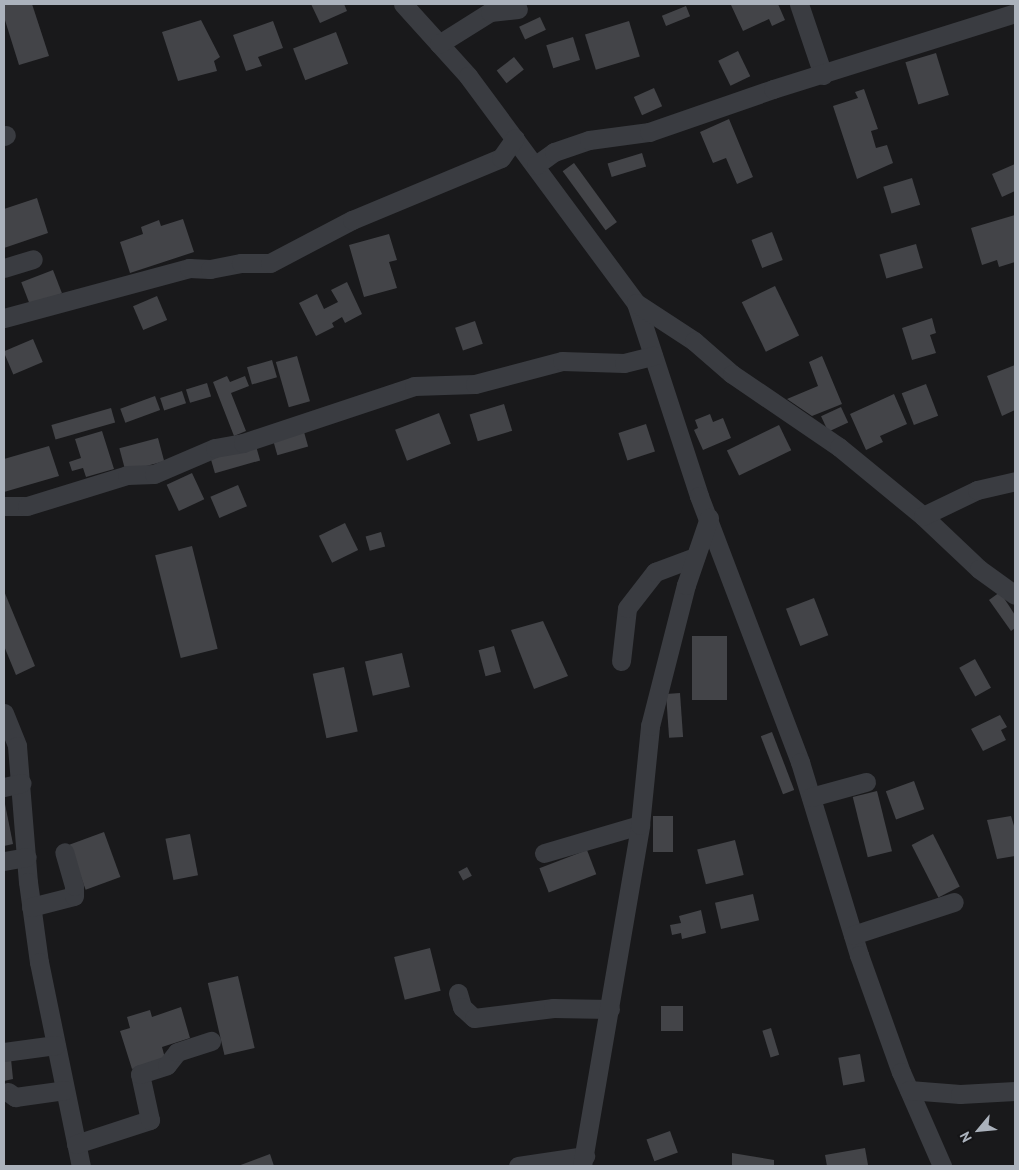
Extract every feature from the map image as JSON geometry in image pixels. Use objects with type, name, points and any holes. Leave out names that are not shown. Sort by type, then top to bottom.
[{"type":"street","points":[[402,4],[439,44],[515,138],[636,303],[709,518],[811,797],[853,935],[909,1090],[942,1166]]},
{"type":"street","points":[[798,4],[823,75]]},
{"type":"street","points":[[439,44],[490,12],[518,9]]},
{"type":"street","points":[[536,165],[554,152],[589,140],[649,132],[1015,13]]},
{"type":"street","points":[[4,318],[189,268],[210,269],[241,263],[270,263],[352,220],[501,158],[515,138]]},
{"type":"street","points":[[4,268],[33,259]]},
{"type":"street","points":[[636,303],[694,341],[732,374],[839,447],[923,516],[979,569],[1015,595]]},
{"type":"street","points":[[4,506],[27,506],[127,475],[154,474],[215,448],[244,443],[414,386],[475,384],[562,361],[624,363],[653,356]]},
{"type":"street","points":[[923,516],[977,490],[1015,481]]},
{"type":"street","points":[[518,1166],[583,1161],[640,825],[650,726],[695,556],[709,518]]},
{"type":"street","points":[[621,661],[627,608],[655,572],[695,556]]},
{"type":"street","points":[[6,723],[17,746],[13,785],[27,857],[32,907],[56,1045],[81,1166]]},
{"type":"street","points":[[811,797],[866,782]]},
{"type":"street","points":[[544,852],[640,825]]},
{"type":"street","points":[[32,907],[74,896],[74,886],[64,852]]},
{"type":"street","points":[[4,861],[27,857]]},
{"type":"street","points":[[853,935],[954,902]]},
{"type":"street","points":[[458,993],[462,1007],[474,1018],[552,1008],[610,1009]]},
{"type":"street","points":[[76,1144],[150,1120],[140,1074],[167,1065],[177,1052],[211,1041]]},
{"type":"street","points":[[4,1052],[56,1045]]},
{"type":"street","points":[[8,1092],[16,1097],[65,1090]]},
{"type":"street","points":[[909,1090],[960,1094],[1015,1091]]},
{"type":"building","points":[[4,4],[32,4],[49,56],[19,65],[4,17]]},
{"type":"building","points":[[311,4],[344,4],[347,11],[320,23]]},
{"type":"building","points":[[778,4],[785,20],[772,26],[769,19],[743,31],[731,5]]},
{"type":"building","points":[[686,6],[690,16],[666,26],[662,16]]},
{"type":"building","points":[[540,17],[546,30],[525,39],[519,27]]},
{"type":"building","points":[[201,20],[220,57],[214,61],[217,71],[178,81],[162,32]]},
{"type":"building","points":[[273,21],[283,48],[258,57],[262,66],[246,71],[233,35]]},
{"type":"building","points":[[629,21],[640,56],[596,70],[585,34]]},
{"type":"building","points":[[336,32],[348,64],[305,80],[293,48]]},
{"type":"building","points":[[573,37],[580,60],[553,68],[546,45]]},
{"type":"building","points":[[738,51],[750,76],[731,86],[718,61]]},
{"type":"building","points":[[936,53],[949,95],[918,104],[905,62]]},
{"type":"building","points":[[514,57],[524,70],[507,83],[497,71]]},
{"type":"building","points":[[654,88],[662,106],[642,115],[634,97]]},
{"type":"building","points":[[864,89],[878,129],[871,131],[876,148],[887,145],[893,163],[857,179],[833,106],[858,98],[855,92]]},
{"type":"building","points":[[729,119],[753,177],[737,184],[726,158],[713,163],[700,132]]},
{"type":"building","points":[[642,153],[646,166],[612,177],[608,164]]},
{"type":"building","points":[[574,163],[617,222],[606,230],[563,171]]},
{"type":"building","points":[[1015,164],[1015,191],[1002,197],[992,174]]},
{"type":"building","points":[[912,178],[920,205],[891,214],[883,187]]},
{"type":"building","points":[[37,198],[48,233],[4,248],[4,209]]},
{"type":"building","points":[[1015,215],[1015,262],[999,267],[997,260],[982,265],[971,228]]},
{"type":"building","points":[[183,219],[194,252],[130,273],[120,242],[143,234],[141,227],[159,220],[161,226]]},
{"type":"building","points":[[772,232],[783,260],[762,268],[751,240]]},
{"type":"building","points":[[389,234],[397,260],[389,262],[397,288],[364,297],[349,245]]},
{"type":"building","points":[[916,244],[923,268],[886,279],[879,254]]},
{"type":"building","points":[[53,270],[62,293],[30,306],[21,282]]},
{"type":"building","points":[[347,282],[362,314],[345,323],[342,317],[332,323],[334,327],[316,336],[299,303],[317,294],[324,309],[338,302],[331,290]]},
{"type":"building","points":[[775,286],[799,335],[766,352],[742,302]]},
{"type":"building","points":[[157,296],[167,320],[143,330],[133,306]]},
{"type":"building","points":[[932,318],[936,333],[930,335],[936,353],[912,360],[902,328]]},
{"type":"building","points":[[475,321],[483,344],[463,351],[455,328]]},
{"type":"building","points":[[33,339],[43,362],[13,375],[4,351]]},
{"type":"building","points":[[297,356],[310,401],[289,407],[276,362]]},
{"type":"building","points":[[822,356],[842,404],[812,416],[787,399],[818,386],[809,362]]},
{"type":"building","points":[[272,360],[277,377],[252,384],[247,367]]},
{"type":"building","points":[[1015,365],[1015,410],[1002,416],[987,376]]},
{"type":"building","points":[[227,376],[230,382],[245,376],[249,386],[231,393],[246,431],[234,436],[213,382]]},
{"type":"building","points":[[207,383],[211,396],[190,403],[186,389]]},
{"type":"building","points":[[926,384],[938,416],[914,425],[902,393]]},
{"type":"building","points":[[182,391],[186,403],[164,410],[160,398]]},
{"type":"building","points":[[894,394],[907,424],[880,436],[883,442],[866,450],[850,414]]},
{"type":"building","points":[[155,396],[160,410],[125,423],[120,409]]},
{"type":"building","points":[[504,404],[512,431],[478,441],[470,415]]},
{"type":"building","points":[[841,407],[848,422],[828,432],[821,416]]},
{"type":"building","points":[[111,408],[115,422],[56,440],[51,425]]},
{"type":"building","points":[[439,413],[451,444],[407,461],[395,430]]},
{"type":"building","points":[[710,414],[713,422],[723,418],[731,438],[703,450],[694,430],[698,428],[695,420]]},
{"type":"building","points":[[646,424],[655,452],[627,461],[618,433]]},
{"type":"building","points":[[779,425],[791,450],[739,476],[727,450]]},
{"type":"building","points":[[102,431],[114,469],[86,477],[83,468],[72,471],[69,462],[81,458],[75,439]]},
{"type":"building","points":[[304,432],[308,446],[277,455],[273,441]]},
{"type":"building","points":[[158,438],[164,461],[126,472],[119,448]]},
{"type":"building","points":[[49,446],[59,476],[4,492],[4,459]]},
{"type":"building","points":[[256,446],[260,460],[215,473],[211,459]]},
{"type":"building","points":[[192,473],[204,499],[179,511],[167,485]]},
{"type":"building","points":[[238,485],[247,506],[219,518],[210,497]]},
{"type":"building","points":[[345,523],[358,550],[332,563],[319,536]]},
{"type":"building","points":[[381,532],[385,546],[370,551],[366,536]]},
{"type":"building","points":[[192,546],[218,649],[181,658],[155,555]]},
{"type":"building","points":[[4,591],[35,666],[16,675],[4,646]]},
{"type":"building","points":[[1000,592],[1015,615],[1015,628],[1011,631],[989,600]]},
{"type":"building","points":[[814,598],[828,635],[800,646],[786,609]]},
{"type":"building","points":[[543,621],[568,676],[534,689],[511,630]]},
{"type":"building","points":[[692,636],[727,636],[727,700],[692,700]]},
{"type":"building","points":[[494,646],[501,672],[486,676],[479,650]]},
{"type":"building","points":[[402,653],[410,687],[373,696],[365,662]]},
{"type":"building","points":[[975,659],[991,688],[975,697],[959,668]]},
{"type":"building","points":[[344,667],[358,732],[326,738],[313,674]]},
{"type":"building","points":[[680,693],[683,737],[669,738],[666,694]]},
{"type":"building","points":[[1000,715],[1007,727],[1001,730],[1006,740],[983,751],[971,729]]},
{"type":"building","points":[[772,732],[794,790],[783,794],[761,736]]},
{"type":"building","points":[[914,781],[924,809],[896,819],[886,791]]},
{"type":"building","points":[[877,791],[892,851],[868,857],[853,797]]},
{"type":"building","points":[[4,799],[13,844],[4,846]]},
{"type":"building","points":[[653,816],[673,816],[673,852],[653,852]]},
{"type":"building","points":[[1011,816],[1015,829],[1015,856],[997,859],[987,820]]},
{"type":"building","points":[[104,832],[120,877],[86,890],[69,845]]},
{"type":"building","points":[[190,834],[198,875],[173,880],[165,839]]},
{"type":"building","points":[[933,834],[960,887],[938,897],[912,845]]},
{"type":"building","points":[[735,840],[744,875],[706,884],[697,849]]},
{"type":"building","points":[[587,850],[596,874],[549,893],[539,868]]},
{"type":"building","points":[[467,867],[472,876],[463,881],[458,872]]},
{"type":"building","points":[[753,894],[759,920],[721,929],[715,903]]},
{"type":"building","points":[[701,910],[706,933],[682,939],[681,933],[672,935],[670,925],[681,923],[679,916]]},
{"type":"building","points":[[430,948],[441,991],[405,1000],[394,957]]},
{"type":"building","points":[[238,976],[255,1048],[224,1055],[208,983]]},
{"type":"building","points":[[661,1006],[683,1006],[683,1031],[661,1031]]},
{"type":"building","points":[[181,1007],[190,1038],[162,1047],[165,1058],[132,1069],[120,1031],[130,1028],[127,1017],[150,1010],[152,1017]]},
{"type":"building","points":[[771,1028],[779,1055],[771,1057],[762,1031]]},
{"type":"building","points":[[860,1054],[865,1082],[843,1085],[838,1058]]},
{"type":"building","points":[[11,1059],[13,1079],[4,1081],[4,1060]]},
{"type":"building","points":[[670,1131],[678,1153],[654,1161],[647,1140]]},
{"type":"building","points":[[865,1148],[868,1165],[827,1166],[825,1155]]},
{"type":"building","points":[[732,1153],[774,1160],[774,1166],[732,1166]]},
{"type":"building","points":[[270,1154],[274,1166],[238,1166]]}]
